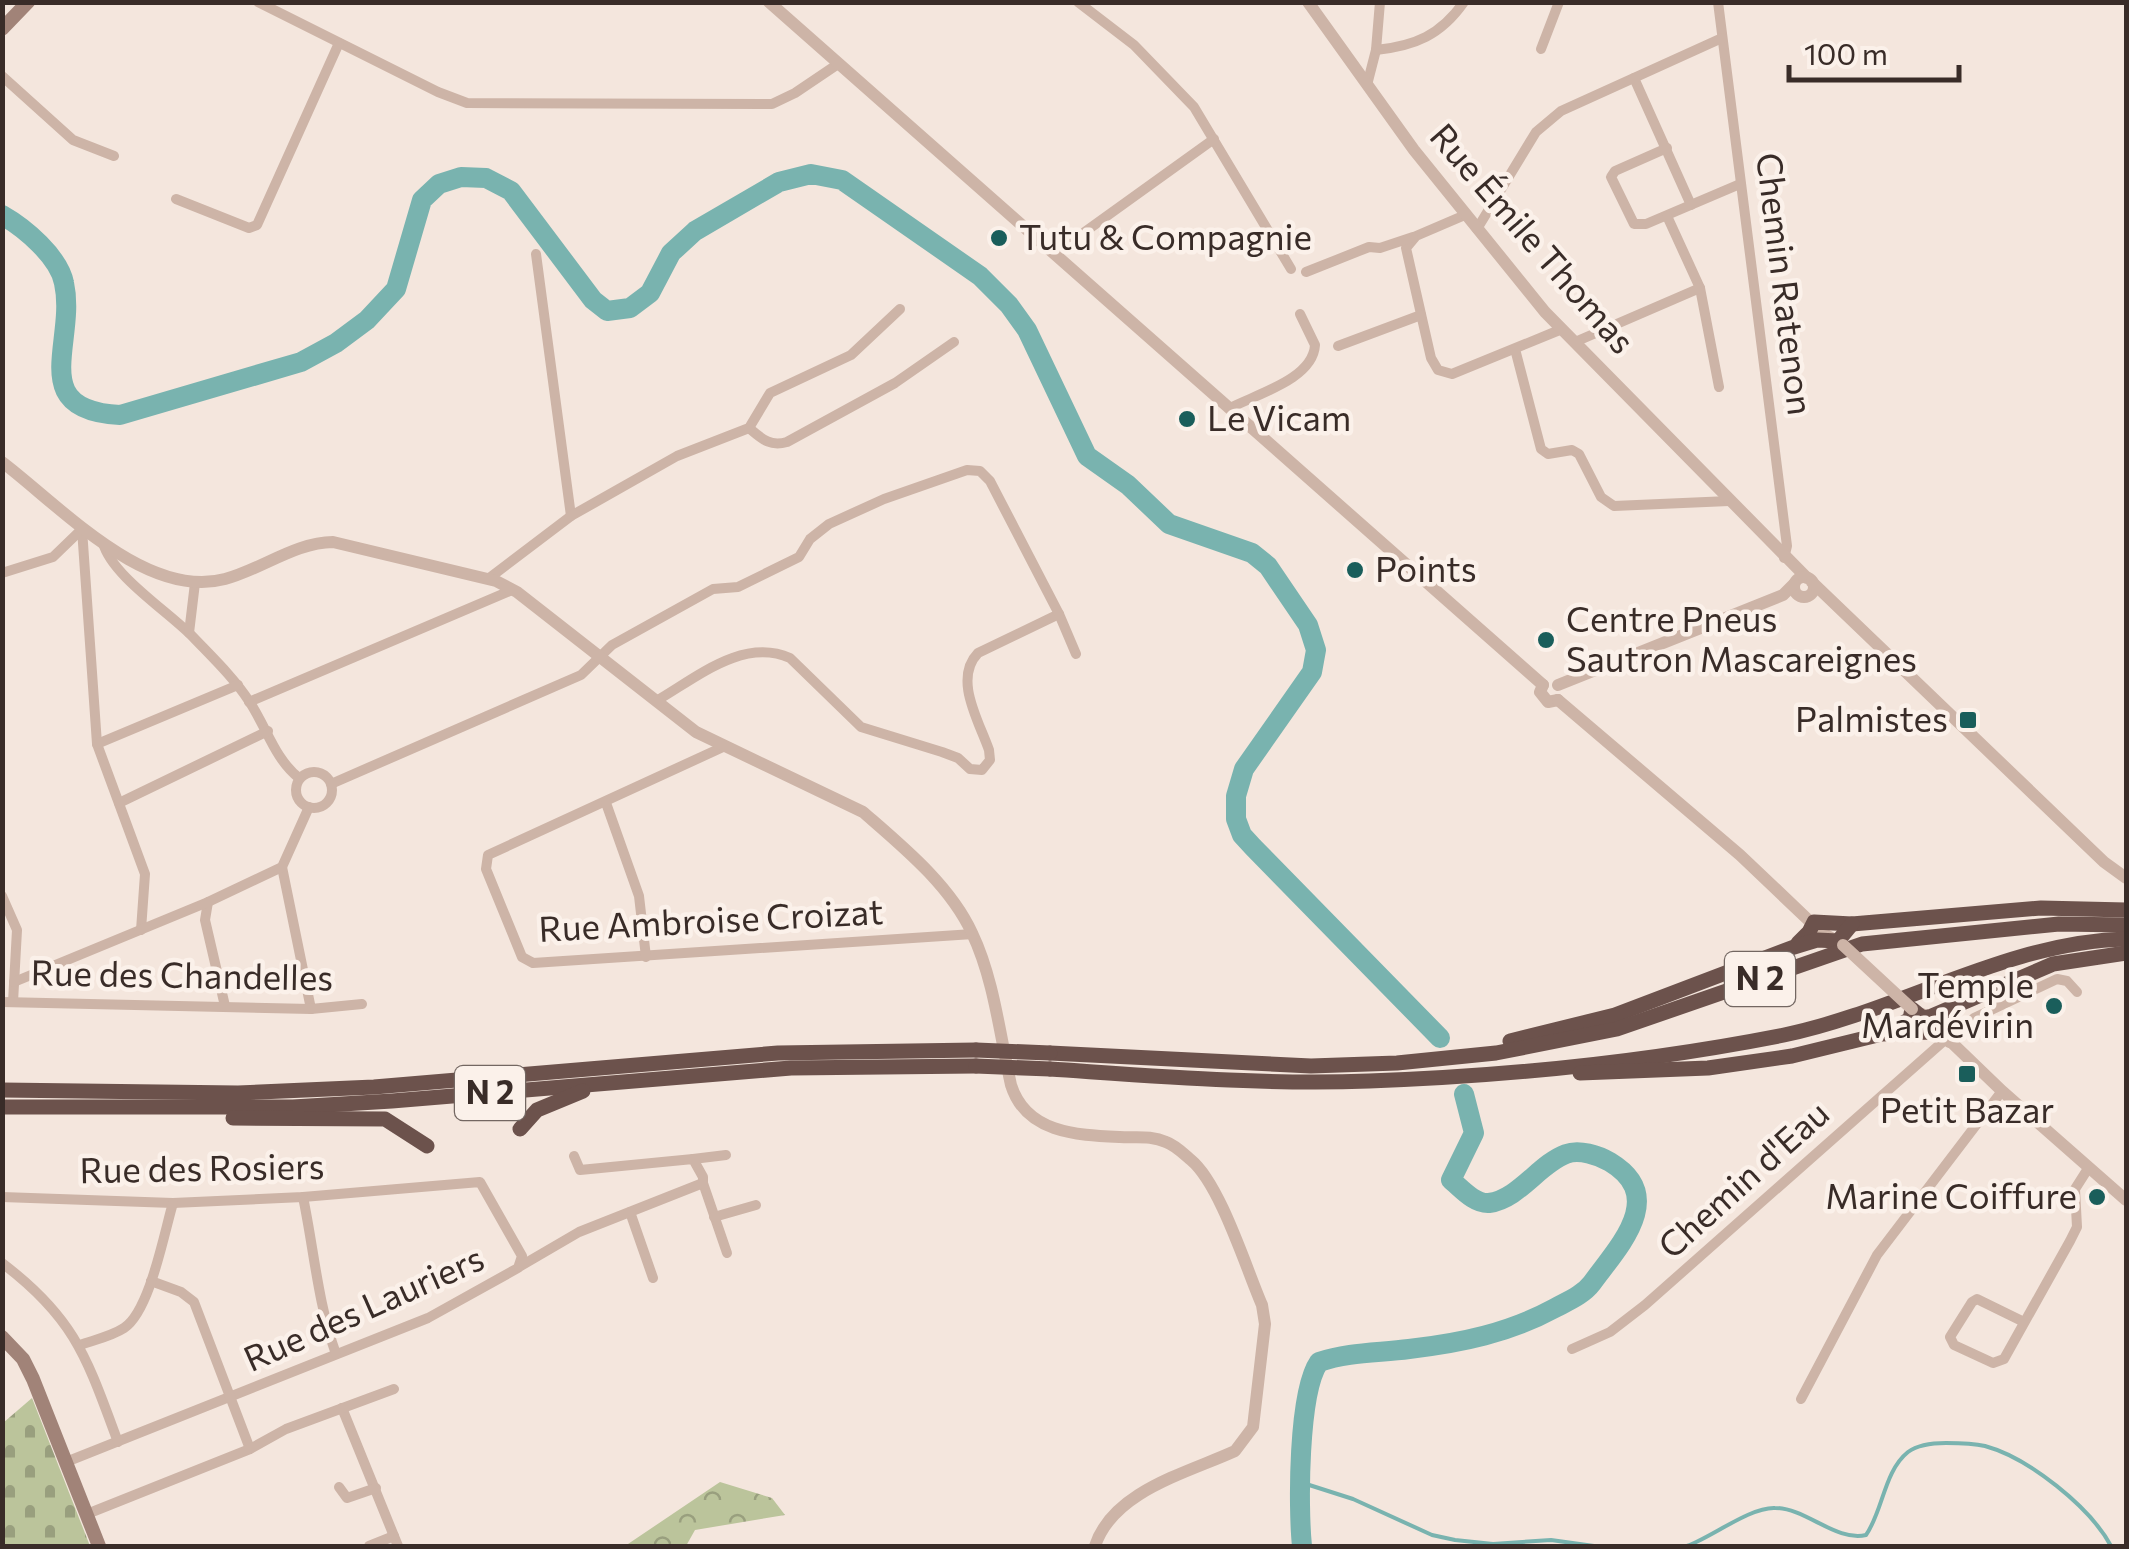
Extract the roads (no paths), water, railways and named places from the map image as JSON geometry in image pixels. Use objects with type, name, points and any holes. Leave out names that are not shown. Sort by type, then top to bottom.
[{"type":"highway","points":[[1794,946],[1814,922],[1852,924],[2041,908],[2126,910]]},
{"type":"highway","points":[[1397,1063],[1548,1033],[1615,1015],[1794,946],[1816,940],[1840,943],[1852,924]]},
{"type":"highway","name":"N 2","points":[[2,1090],[238,1094],[374,1087],[778,1053],[1243,1065],[1397,1063],[1496,1054],[1616,1028],[1862,944],[2059,924],[2126,925]]},
{"type":"highway","name":"N 2","points":[[1050,1061],[1202,1078],[1332,1082],[1556,1070],[1790,1033],[1890,1004],[2023,956],[2092,941],[2126,939]]},
{"type":"highway","points":[[1939,1033],[1954,1008],[2054,964],[2126,954]]},
{"type":"highway","points":[[1882,1034],[1910,1018],[1912,1009],[1939,1033]]},
{"type":"highway","points":[[1556,1070],[1592,1074],[1708,1068],[1806,1053],[1882,1034],[1939,1033]]},
{"type":"highway","name":"N 2","points":[[2,1108],[196,1109],[392,1102],[791,1068],[976,1058]]},
{"type":"highway","points":[[520,1129],[525,1120],[554,1101],[607,1084]]},
{"type":"highway","points":[[196,1109],[227,1118],[386,1119],[427,1146]]},
{"type":"main road","points":[[2,29],[28,2]]},
{"type":"main road","points":[[5,1342],[23,1359],[34,1379],[99,1546]]},
{"type":"street","points":[[258,2],[467,103],[772,104],[838,64]]},
{"type":"street","points":[[769,2],[1543,685]]},
{"type":"street","points":[[1078,2],[1154,64],[1194,107],[1291,269]]},
{"type":"street","name":"Rue Émile Thomas","points":[[1308,2],[1476,229],[1562,329],[1784,558]]},
{"type":"street","points":[[1367,85],[1376,50],[1380,2]]},
{"type":"street","points":[[1376,50],[1403,48],[1426,40],[1464,2]]},
{"type":"street","points":[[1541,49],[1559,2]]},
{"type":"street","name":"Chemin Ratenon","points":[[1718,2],[1785,527],[1784,558]]},
{"type":"street","points":[[1476,229],[1547,120],[1577,102],[1722,38]]},
{"type":"street","points":[[176,199],[249,228],[257,224],[339,43]]},
{"type":"street","points":[[2,76],[72,140],[114,156]]},
{"type":"street","points":[[1634,78],[1692,205]]},
{"type":"street","points":[[1054,254],[1214,139]]},
{"type":"street","points":[[1666,148],[1615,171],[1612,177],[1634,224],[1668,216],[1740,184]]},
{"type":"street","points":[[1306,272],[1465,216]]},
{"type":"street","points":[[1668,216],[1700,288],[1719,387]]},
{"type":"street","points":[[1416,236],[1405,254],[1431,358],[1443,374],[1452,374],[1562,329]]},
{"type":"street","points":[[536,254],[572,516]]},
{"type":"street","points":[[1576,342],[1700,288]]},
{"type":"street","points":[[488,579],[572,516],[678,456],[749,428],[770,393],[852,356],[900,310]]},
{"type":"street","points":[[1230,408],[1295,375],[1310,363],[1315,344],[1300,314]]},
{"type":"street","points":[[1338,346],[1421,315]]},
{"type":"street","points":[[749,428],[767,442],[787,442],[894,383],[954,342]]},
{"type":"street","points":[[1515,350],[1541,448],[1553,455],[1572,450],[1579,454],[1604,501],[1614,506],[1729,500]]},
{"type":"street","points":[[2,462],[103,543],[144,566],[195,583],[251,571],[308,546],[332,542],[488,579],[512,590],[696,732],[863,812],[945,891],[973,934],[1016,1100],[1041,1124],[1063,1131],[1149,1137],[1167,1142],[1194,1162],[1209,1180],[1262,1305],[1265,1324],[1253,1427],[1246,1440],[1234,1451],[1136,1496],[1115,1513],[1095,1546]]},
{"type":"street","points":[[331,784],[580,675],[612,645],[713,589],[738,587],[799,557],[818,531],[884,499],[967,470],[980,471],[993,486],[1076,654]]},
{"type":"street","points":[[2,573],[54,558],[82,528]]},
{"type":"street","points":[[82,528],[97,744],[145,874],[141,930]]},
{"type":"street","points":[[103,543],[113,562],[189,632],[238,685],[268,731],[278,759],[300,778]]},
{"type":"street","points":[[1784,558],[1802,584],[1830,600],[2104,862],[2126,878]]},
{"type":"street","points":[[189,632],[195,583]]},
{"type":"street","points":[[1802,584],[1558,684],[1549,682],[1540,692],[1545,701],[1558,700],[1912,1009]]},
{"type":"street","points":[[249,702],[512,590]]},
{"type":"street","points":[[656,701],[736,656],[764,650],[790,658],[862,726],[942,752],[970,768],[982,770],[990,760],[989,750],[966,681],[970,661],[978,653],[1059,614]]},
{"type":"street","points":[[1558,684],[1558,700]]},
{"type":"street","points":[[97,744],[238,685]]},
{"type":"street","points":[[119,803],[268,731]]},
{"type":"street","name":"Rue Ambroise Croizat","points":[[723,747],[493,851],[485,862],[486,869],[526,961],[646,957],[973,934]]},
{"type":"street","points":[[316,772],[323,774],[331,784],[329,799],[310,807],[297,794],[300,778],[316,772]]},
{"type":"street","points":[[606,803],[639,896],[646,957]]},
{"type":"street","points":[[310,807],[282,867],[311,1008]]},
{"type":"street","points":[[14,982],[282,867]]},
{"type":"street","points":[[2,896],[17,930],[14,982],[8,1002]]},
{"type":"street","points":[[208,902],[205,920],[225,1006]]},
{"type":"street","name":"Chemin d'Eau","points":[[1572,1349],[1610,1332],[1645,1304],[1939,1033],[2057,980],[2067,981],[2077,992]]},
{"type":"street","name":"Rue des Chandelles","points":[[8,1002],[311,1008],[362,1004]]},
{"type":"street","points":[[1939,1033],[2126,1200]]},
{"type":"street","points":[[1801,1399],[1877,1255],[2002,1092]]},
{"type":"street","points":[[574,1156],[580,1170],[726,1155]]},
{"type":"street","points":[[693,1159],[703,1177],[702,1184],[727,1253]]},
{"type":"street","points":[[2024,1322],[1977,1299],[1950,1337],[1954,1346],[1999,1363],[2024,1322],[2076,1227],[2075,1189],[2089,1167]]},
{"type":"street","name":"Rue des Lauriers","points":[[66,1462],[428,1318],[518,1268],[522,1256],[480,1182],[402,1189]]},
{"type":"street","points":[[518,1268],[579,1232],[702,1184]]},
{"type":"street","name":"Rue des Rosiers","points":[[2,1197],[172,1203],[402,1189]]},
{"type":"street","points":[[303,1197],[318,1265],[320,1307],[336,1354]]},
{"type":"street","points":[[80,1345],[122,1330],[132,1322],[151,1281],[172,1203]]},
{"type":"street","points":[[714,1217],[756,1204]]},
{"type":"street","points":[[630,1212],[653,1278]]},
{"type":"street","points":[[2,1263],[62,1316],[80,1345],[118,1442]]},
{"type":"street","points":[[151,1281],[181,1292],[194,1302],[250,1449]]},
{"type":"street","points":[[87,1514],[250,1449],[286,1429],[394,1389]]},
{"type":"street","points":[[342,1408],[396,1541],[369,1546]]},
{"type":"street","points":[[338,1487],[347,1498],[376,1488]]},
{"type":"waterway","points":[[2,215],[40,244],[61,273],[66,305],[61,369],[64,387],[73,401],[91,410],[120,415],[301,362],[336,343],[367,320],[396,289],[422,200],[439,184],[461,177],[486,178],[511,191],[593,300],[607,311],[630,308],[650,293],[671,253],[695,231],[779,182],[811,174],[842,180],[980,276],[1009,305],[1027,330],[1087,456],[1128,485],[1169,524],[1252,553],[1268,566],[1308,625],[1316,650],[1312,672],[1244,769],[1236,796],[1236,819],[1242,835],[1253,847],[1440,1038]]},
{"type":"waterway","points":[[1302,1546],[1303,1423],[1319,1362],[1466,1340],[1538,1317],[1588,1287],[1614,1254],[1632,1222],[1637,1206],[1627,1176],[1605,1159],[1582,1152],[1556,1159],[1500,1200],[1483,1203],[1468,1195],[1451,1180],[1474,1133],[1464,1094]]},
{"type":"waterway","points":[[1687,1546],[1754,1512],[1775,1508],[1798,1513],[1843,1534],[1866,1535],[1900,1460],[1917,1447],[1946,1443],[1985,1446],[2020,1461],[2074,1500],[2111,1546]]},
{"type":"waterway","points":[[1303,1483],[1353,1499],[1432,1535],[1455,1540],[1493,1544],[1551,1540],[1594,1546]]},
{"type":"place","name":"Tutu & Compagnie","points":[[999,238]]},
{"type":"place","name":"Le Vicam","points":[[1187,419]]},
{"type":"place","name":"Points","points":[[1355,570]]},
{"type":"place","name":"Centre Pneus Sautron Mascareignes","points":[[1546,640]]},
{"type":"place","name":"Palmistes","points":[[1968,720]]},
{"type":"place","name":"Temple Mardévirin","points":[[2054,1006]]},
{"type":"place","name":"Petit Bazar","points":[[1967,1074]]},
{"type":"place","name":"Marine Coiffure","points":[[2097,1197]]}]
